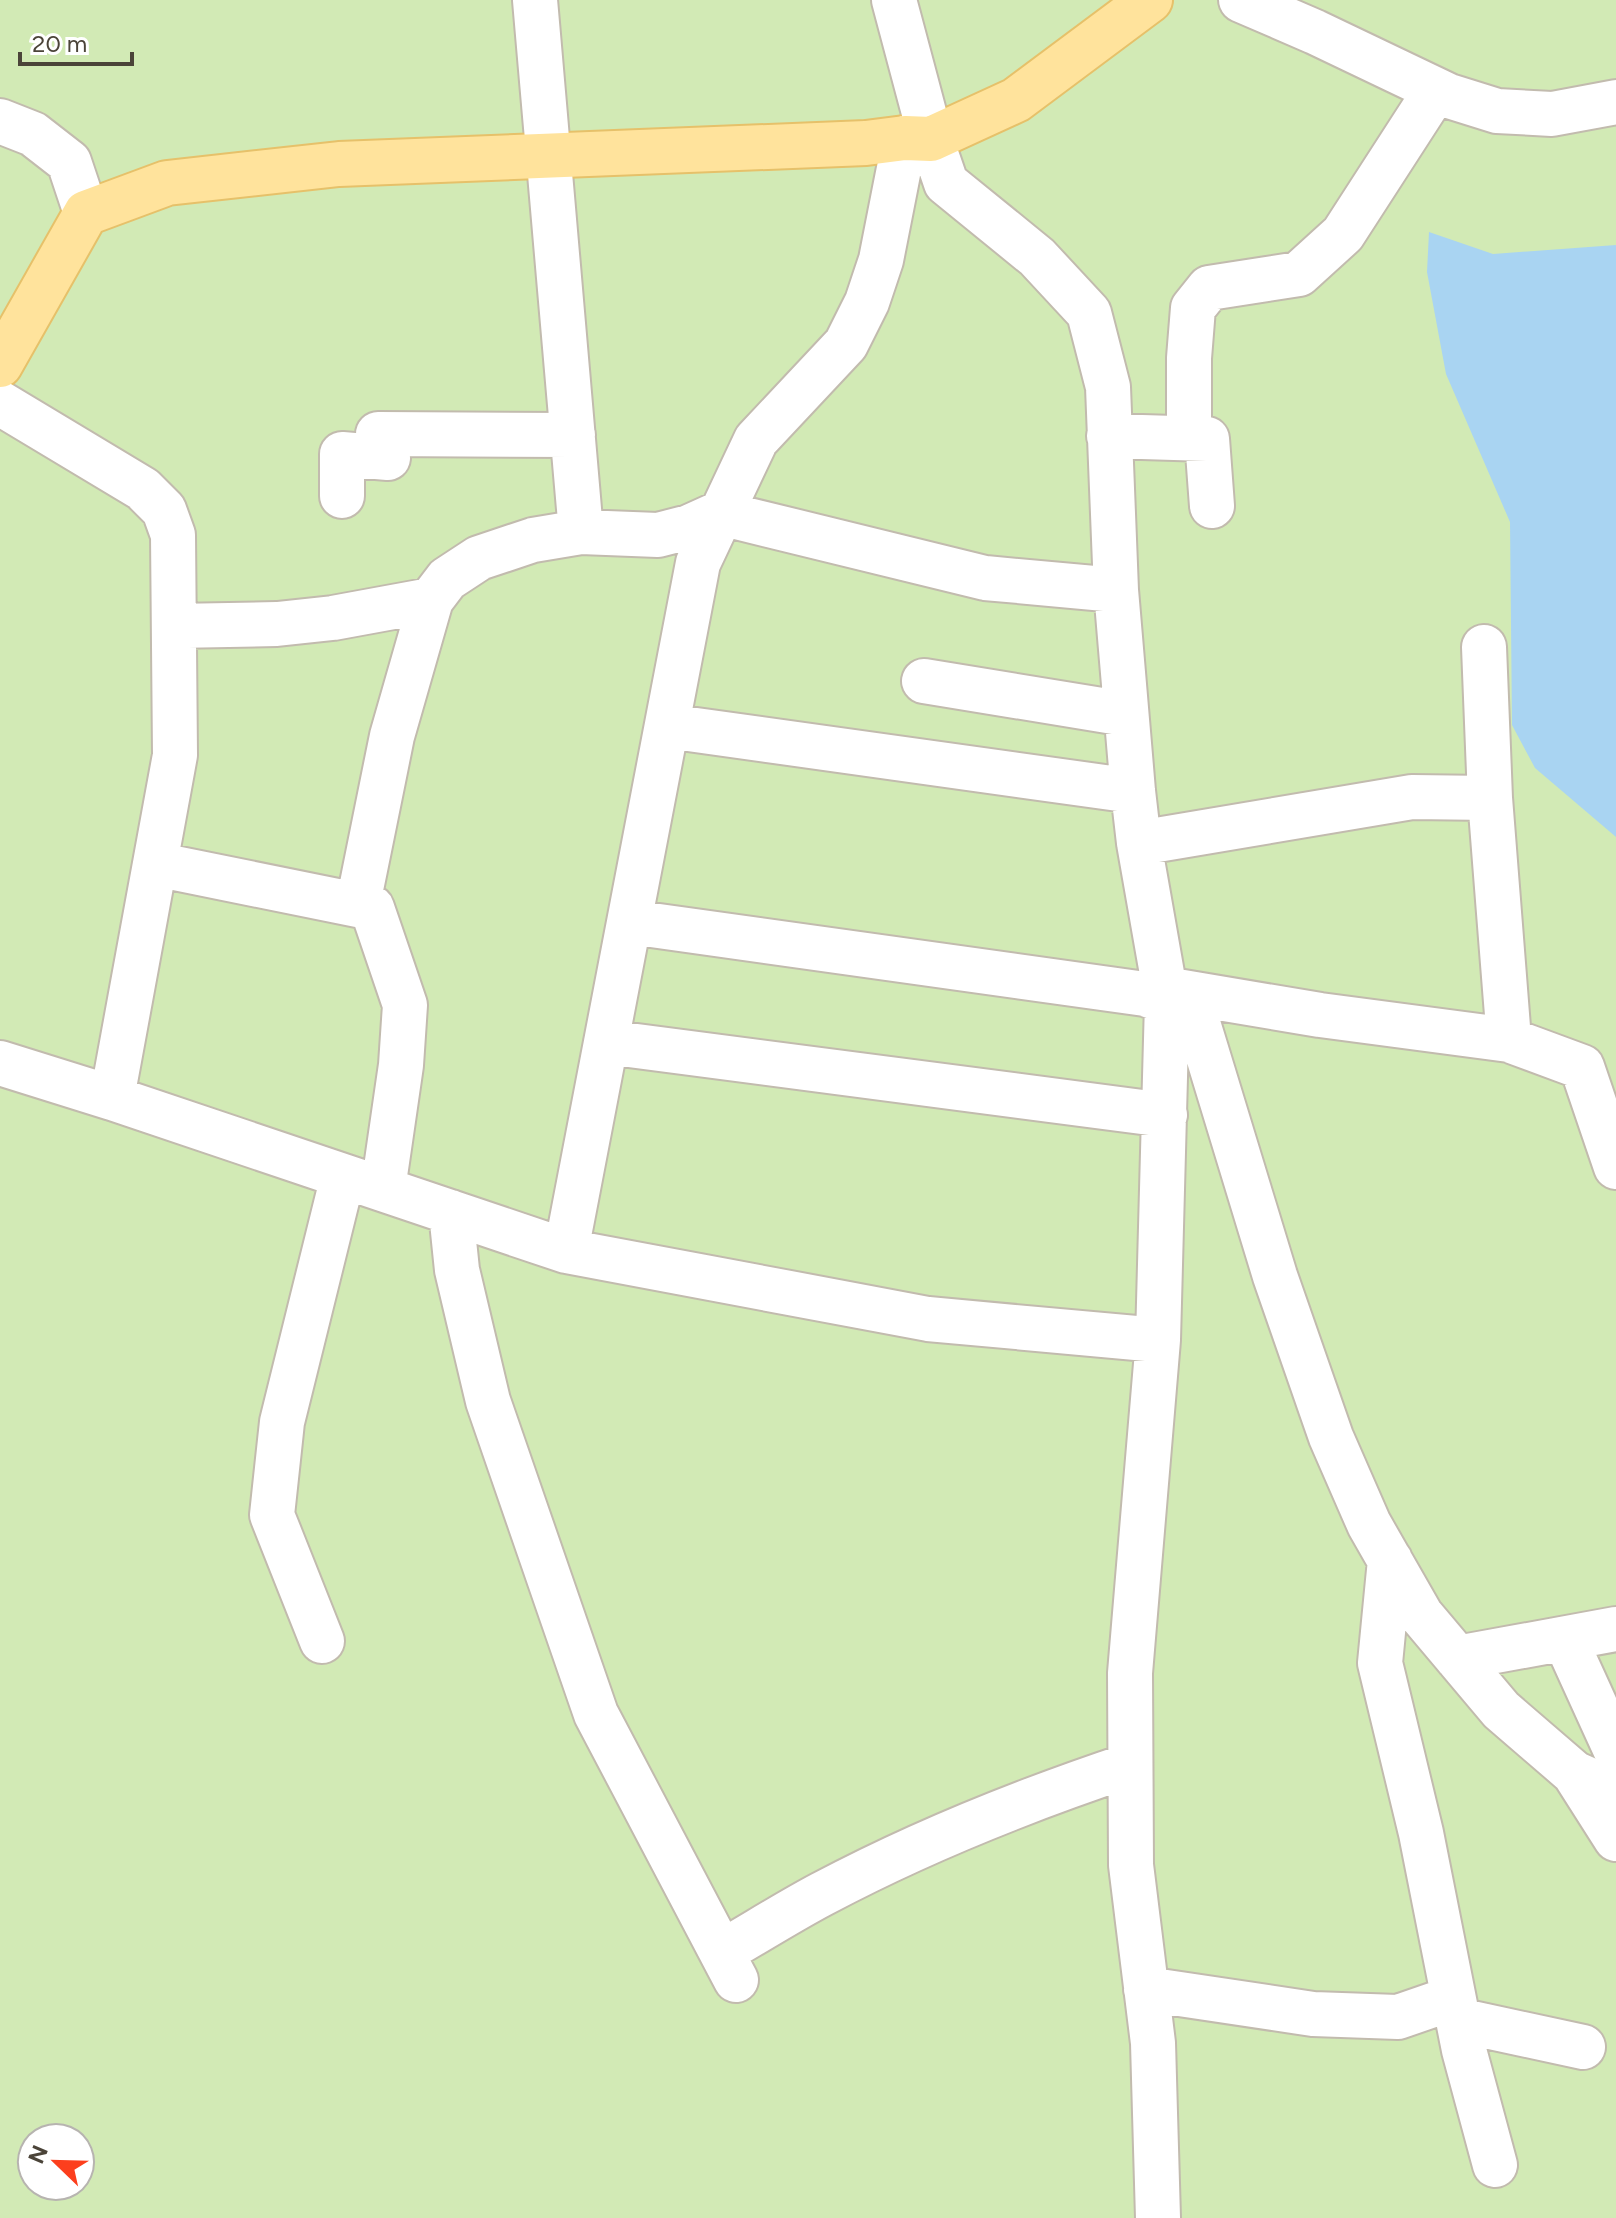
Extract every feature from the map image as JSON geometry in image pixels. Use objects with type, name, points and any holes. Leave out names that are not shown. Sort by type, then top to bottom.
[{"type":"main road","points":[[0,365],[86,213],[167,183],[339,164],[918,139],[1016,100],[1150,0]]},
{"type":"street","points":[[535,0],[581,532]]},
{"type":"street","points":[[894,0],[918,139],[946,183],[1037,257],[1089,313],[1108,387],[1116,590],[1133,791],[1166,996],[1158,1340],[1130,1673],[1131,1865],[1153,2043],[1158,2218]]},
{"type":"street","points":[[1241,0],[1436,90],[1497,111],[1552,114],[1616,102]]},
{"type":"street","points":[[1189,437],[1189,358],[1193,308],[1209,288],[1299,274],[1343,234],[1436,90]]},
{"type":"street","points":[[0,121],[33,134],[69,162],[86,213]]},
{"type":"street","points":[[566,1251],[698,563],[756,440],[846,344],[867,302],[918,139]]},
{"type":"street","points":[[0,403],[143,489],[164,510],[173,535],[175,755],[112,1098]]},
{"type":"street","points":[[342,496],[342,454],[388,458],[378,434],[573,435]]},
{"type":"street","points":[[1109,436],[1207,439],[1212,506]]},
{"type":"street","points":[[358,904],[392,736],[431,600],[447,579],[479,558],[533,540],[581,532],[658,535],[689,527],[720,513],[985,578],[1116,590]]},
{"type":"street","points":[[174,626],[277,624],[333,618],[431,600]]},
{"type":"street","points":[[1484,647],[1490,798],[1509,1040]]},
{"type":"street","points":[[924,681],[1126,714]]},
{"type":"street","points":[[667,726],[1133,791]]},
{"type":"street","points":[[1139,843],[1412,797],[1490,798]]},
{"type":"street","points":[[155,864],[372,908],[405,1005],[401,1065],[282,1422],[272,1515],[322,1641]]},
{"type":"street","points":[[630,922],[1145,994],[1509,1040],[1582,1067],[1616,1167]]},
{"type":"street","points":[[1166,996],[1198,1023],[1275,1276],[1331,1437],[1369,1524],[1421,1615],[1501,1710],[1574,1773],[1616,1792]]},
{"type":"street","points":[[606,1042],[1165,1115]]},
{"type":"street","points":[[0,1063],[566,1251],[928,1319],[1158,1340]]},
{"type":"street","points":[[451,1212],[457,1270],[488,1401],[596,1714],[729,1966],[823,1894],[909,1852],[1043,1794],[1130,1765]]},
{"type":"street","points":[[1390,1560],[1380,1663],[1421,1833],[1456,2009],[1495,2165]]},
{"type":"street","points":[[1457,1658],[1616,1629]]},
{"type":"street","points":[[1565,1639],[1616,1751]]},
{"type":"street","points":[[1574,1773],[1616,1839]]},
{"type":"street","points":[[1146,1989],[1313,2014],[1398,2017],[1456,2009],[1583,2047]]},
{"type":"green space","points":[[0,0],[1616,0],[1616,2218],[0,2218]]},
{"type":"water","points":[[1429,232],[1493,254],[1616,245],[1616,837],[1535,768],[1512,725],[1510,522],[1446,374],[1427,272]]}]
